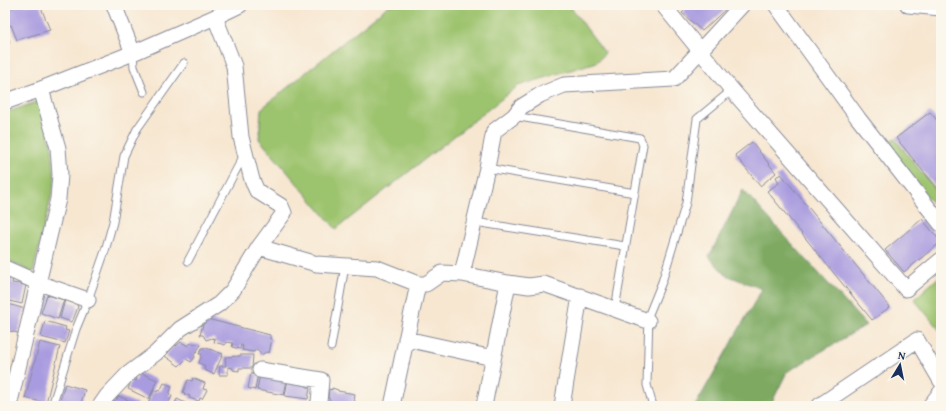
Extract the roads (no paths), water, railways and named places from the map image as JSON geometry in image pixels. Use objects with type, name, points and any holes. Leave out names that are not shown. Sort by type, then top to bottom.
[{"type":"street","points":[[114,5],[133,53]]},
{"type":"street","points":[[5,102],[133,53],[215,18],[240,5]]},
{"type":"street","points":[[663,5],[732,90],[906,289],[941,260]]},
{"type":"street","points":[[462,274],[487,168],[494,131],[514,116],[521,107],[540,95],[564,85],[674,79],[742,5]]},
{"type":"street","points":[[776,5],[858,118],[941,224]]},
{"type":"street","points":[[908,5],[941,8]]},
{"type":"street","points":[[100,406],[107,396],[128,374],[156,353],[180,329],[219,304],[233,290],[259,247],[284,213],[281,206],[257,191],[252,180],[241,137],[234,66],[215,18]]},
{"type":"street","points":[[9,406],[58,199],[60,175],[58,148],[41,89]]},
{"type":"street","points":[[259,247],[317,264],[377,268],[418,284],[426,284],[442,273],[462,274],[529,286],[544,284],[648,321]]},
{"type":"street","points":[[5,268],[39,283],[88,300]]},
{"type":"street","points":[[484,406],[508,283]]},
{"type":"street","points":[[392,406],[418,284]]},
{"type":"street","points":[[562,406],[580,296]]},
{"type":"street","points":[[406,339],[493,358]]},
{"type":"street","points":[[819,406],[917,340],[941,381]]},
{"type":"street","points":[[260,370],[321,380],[319,402],[317,406]]},
{"type":"street","points":[[930,406],[941,392]]},
{"type":"lane","points":[[133,53],[134,67],[144,92]]},
{"type":"lane","points":[[52,406],[76,329],[88,300],[113,222],[124,156],[137,128],[184,63]]},
{"type":"lane","points":[[653,406],[647,385],[649,314],[662,282],[686,203],[697,119],[732,90]]},
{"type":"lane","points":[[514,116],[640,138],[643,145],[615,309]]},
{"type":"lane","points":[[188,261],[245,153]]},
{"type":"lane","points":[[487,168],[635,193]]},
{"type":"lane","points":[[474,222],[626,246]]},
{"type":"lane","points":[[331,347],[345,266]]}]
